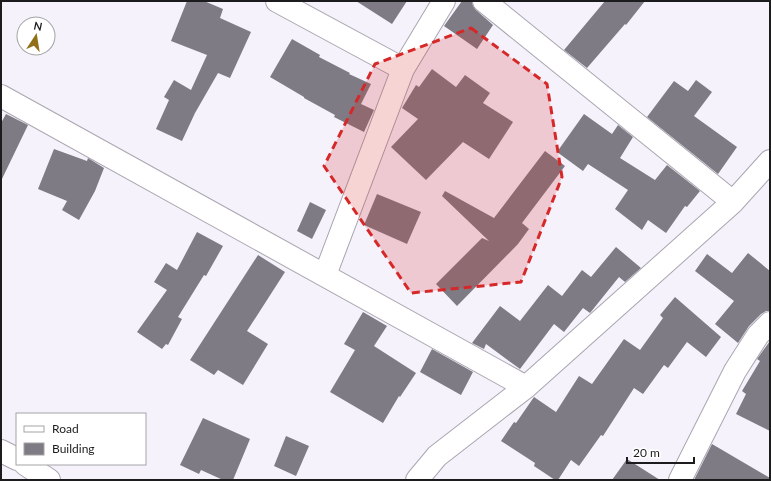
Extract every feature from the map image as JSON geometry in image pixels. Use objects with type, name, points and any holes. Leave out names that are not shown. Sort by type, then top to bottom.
[{"type":"street","points":[[277,1],[403,68]]},
{"type":"street","points":[[325,275],[403,68],[444,1]]},
{"type":"street","points":[[484,1],[733,202]]},
{"type":"street","points":[[1,96],[526,387]]},
{"type":"street","points":[[417,480],[437,456],[526,387],[733,202],[770,161]]},
{"type":"street","points":[[680,480],[735,371],[758,335],[770,323]]},
{"type":"street","points":[[1,451],[16,458]]},
{"type":"street","points":[[26,465],[49,480]]},
{"type":"highlighted area","points":[[471,28],[547,84],[562,177],[521,282],[411,293],[324,166],[375,64]]},
{"type":"building","points":[[187,1],[204,1],[223,9],[220,18],[251,32],[230,78],[218,73],[195,113],[182,141],[156,129],[169,100],[164,97],[174,80],[191,90],[207,55],[171,41]]},
{"type":"building","points":[[356,1],[407,1],[392,24]]},
{"type":"building","points":[[462,1],[472,1],[476,10],[493,25],[477,49],[444,26]]},
{"type":"building","points":[[605,1],[645,1],[626,25],[625,24],[587,68],[564,50]]},
{"type":"building","points":[[292,39],[320,55],[319,57],[350,73],[349,74],[371,84],[361,104],[374,110],[364,132],[334,117],[335,115],[270,77]]},
{"type":"building","points":[[432,69],[456,87],[465,75],[490,93],[483,103],[513,122],[489,159],[463,142],[426,180],[391,147],[418,119],[402,108],[416,85],[419,87]]},
{"type":"building","points":[[696,80],[712,92],[694,116],[737,147],[718,174],[647,117],[674,81],[688,91]]},
{"type":"building","points":[[6,114],[28,125],[1,181],[1,123]]},
{"type":"building","points":[[584,114],[612,134],[618,125],[633,137],[620,158],[655,180],[667,165],[700,191],[687,207],[685,206],[666,233],[648,220],[642,230],[615,209],[628,190],[588,164],[583,171],[557,152]]},
{"type":"building","points":[[54,149],[87,161],[88,158],[104,168],[95,191],[79,220],[62,210],[67,201],[38,189]]},
{"type":"building","points":[[545,151],[565,166],[522,223],[529,229],[518,244],[457,306],[436,284],[482,238],[489,241],[442,196],[445,191],[494,218]]},
{"type":"building","points":[[377,194],[421,212],[407,244],[364,225]]},
{"type":"building","points":[[310,202],[326,210],[312,239],[297,231]]},
{"type":"building","points":[[197,232],[223,246],[206,276],[204,275],[178,317],[182,319],[168,345],[166,344],[162,349],[137,332],[167,290],[154,282],[166,263],[177,270]]},
{"type":"building","points":[[616,247],[641,268],[625,282],[619,277],[590,313],[583,308],[564,332],[554,324],[520,369],[486,344],[484,349],[472,343],[500,306],[520,321],[548,285],[562,296],[582,270],[591,277]]},
{"type":"building","points":[[748,253],[770,271],[770,311],[766,311],[761,314],[749,326],[738,343],[715,324],[734,301],[695,271],[707,254],[732,273]]},
{"type":"building","points":[[258,255],[285,272],[247,331],[268,344],[243,385],[218,370],[214,375],[190,360]]},
{"type":"building","points":[[675,297],[721,337],[706,357],[687,342],[668,368],[664,365],[643,394],[634,388],[603,436],[601,435],[579,466],[571,460],[558,480],[555,480],[534,466],[535,463],[501,441],[514,422],[516,423],[534,397],[556,412],[579,376],[592,384],[624,339],[640,350],[663,318],[660,315]]},
{"type":"building","points":[[363,312],[387,326],[374,346],[416,373],[400,397],[399,396],[383,423],[330,392],[355,350],[344,344]]},
{"type":"building","points":[[770,341],[770,431],[736,414],[746,394],[742,391],[760,361],[757,359]]},
{"type":"building","points":[[432,349],[473,372],[461,395],[420,372]]},
{"type":"building","points":[[203,418],[250,439],[233,480],[223,480],[201,470],[199,474],[180,465]]},
{"type":"building","points":[[286,436],[309,446],[296,476],[274,466]]},
{"type":"building","points":[[712,444],[770,478],[770,480],[694,480]]},
{"type":"building","points":[[627,459],[660,480],[612,480]]}]
